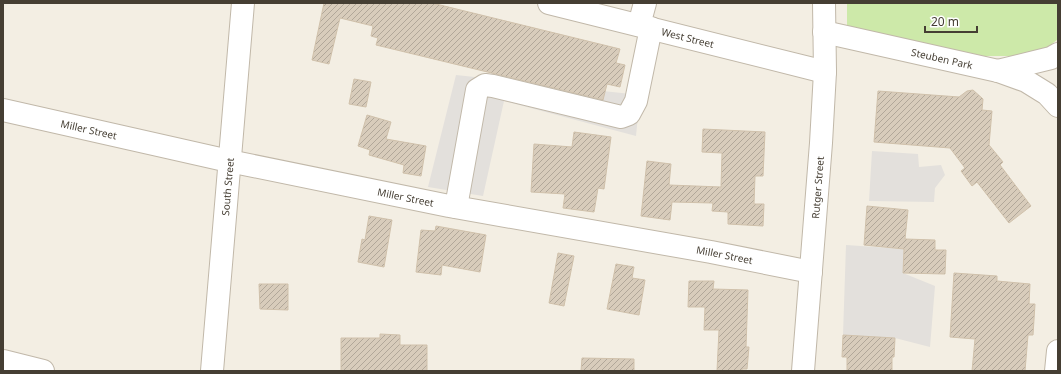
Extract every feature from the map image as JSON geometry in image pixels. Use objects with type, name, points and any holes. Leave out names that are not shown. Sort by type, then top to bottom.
[{"type":"street","name":"South Street","points":[[212,371],[243,3]]},
{"type":"street","name":"West Street","points":[[549,3],[825,72]]},
{"type":"street","points":[[456,207],[478,90],[485,85],[622,117],[629,114],[636,101],[645,27],[645,3]]},
{"type":"street","name":"Rutger Street","points":[[803,371],[825,72],[824,3]]},
{"type":"street","name":"Steuben Park","points":[[824,32],[998,72],[1051,58],[1058,54]]},
{"type":"street","points":[[998,72],[1026,81],[1047,94],[1058,106]]},
{"type":"street","name":"Miller Street","points":[[3,110],[230,161],[456,207],[703,250],[811,272]]},
{"type":"street","points":[[1056,371],[1058,352]]},
{"type":"street","points":[[3,361],[43,371]]},
{"type":"green space","points":[[847,3],[1058,3],[1058,39],[1047,48],[1016,56],[984,56],[847,27]]},
{"type":"shaded area","points":[[456,75],[640,95],[636,136],[504,101],[483,196],[428,187]]},
{"type":"shaded area","points":[[872,151],[918,154],[919,167],[941,165],[945,175],[935,188],[934,202],[869,201]]},
{"type":"shaded area","points":[[846,245],[904,249],[903,273],[935,286],[930,347],[895,338],[843,335]]},
{"type":"building","points":[[324,3],[432,3],[620,49],[616,63],[625,65],[620,87],[607,84],[603,100],[376,45],[378,38],[371,36],[373,26],[340,18],[329,64],[312,60]]},
{"type":"building","points":[[354,79],[371,82],[366,107],[349,104]]},
{"type":"building","points":[[973,90],[983,99],[982,110],[992,111],[989,145],[1003,162],[1000,165],[1031,206],[1009,223],[977,182],[972,186],[961,171],[965,168],[950,148],[874,142],[878,91],[959,97],[967,91]]},
{"type":"building","points":[[367,115],[391,122],[386,139],[426,146],[421,176],[403,173],[404,165],[369,155],[370,150],[358,146]]},
{"type":"building","points":[[703,129],[765,132],[763,176],[755,176],[754,204],[764,204],[763,226],[728,224],[728,212],[712,211],[713,203],[672,202],[670,220],[641,216],[647,161],[671,164],[669,185],[721,187],[722,153],[702,152]]},
{"type":"building","points":[[574,132],[611,137],[604,189],[598,188],[594,212],[563,208],[565,194],[531,192],[534,144],[572,147]]},
{"type":"building","points":[[867,206],[908,210],[905,239],[935,240],[935,250],[946,250],[945,274],[903,273],[904,249],[864,245]]},
{"type":"building","points":[[369,216],[392,220],[384,267],[358,262],[362,239],[365,240]]},
{"type":"building","points":[[436,226],[486,235],[480,272],[442,265],[441,275],[416,272],[421,230],[435,231]]},
{"type":"building","points":[[558,253],[574,256],[564,306],[549,303]]},
{"type":"building","points":[[616,264],[634,267],[632,278],[645,280],[639,315],[607,309]]},
{"type":"building","points":[[954,273],[997,276],[997,281],[1030,284],[1029,304],[1035,304],[1033,335],[1028,335],[1025,371],[972,371],[975,339],[950,337]]},
{"type":"building","points":[[689,281],[714,281],[713,289],[748,290],[746,347],[749,347],[747,369],[742,369],[742,371],[717,371],[719,330],[704,330],[705,307],[688,307]]},
{"type":"building","points":[[259,284],[288,284],[288,310],[260,309]]},
{"type":"building","points":[[380,334],[400,335],[400,345],[427,345],[427,371],[341,371],[341,338],[380,338]]},
{"type":"building","points":[[843,335],[895,338],[894,357],[892,357],[892,371],[847,371],[847,357],[842,357]]},
{"type":"building","points":[[582,358],[634,359],[634,371],[581,371]]}]
